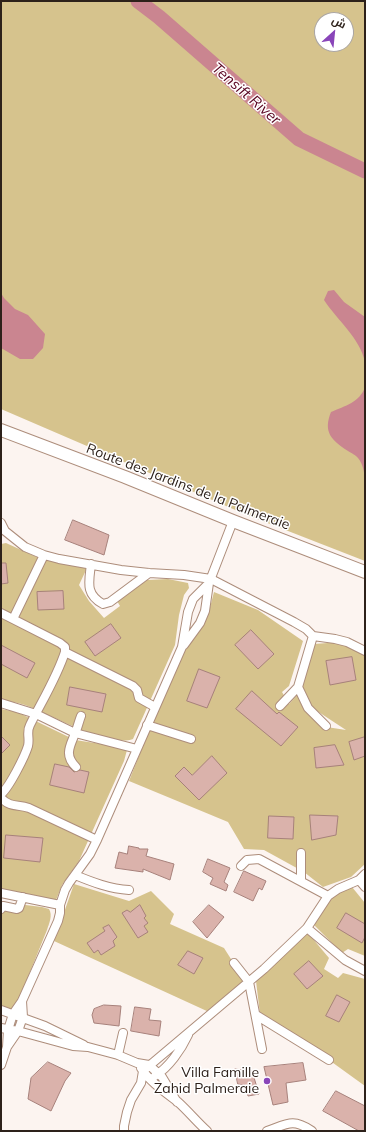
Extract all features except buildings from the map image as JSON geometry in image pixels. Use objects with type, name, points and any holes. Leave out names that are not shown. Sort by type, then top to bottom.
[{"type":"street","name":"Route des Jardins de la Palmeraie","points":[[1,430],[125,477],[365,572]]},
{"type":"street","points":[[7,1047],[5,1029],[22,1001],[58,921],[60,905],[65,890],[90,854],[182,647],[200,623],[207,599],[210,581],[233,521]]},
{"type":"street","points":[[1,523],[3,531],[24,547],[44,555],[121,570],[149,573],[184,574],[210,581],[294,622],[314,636],[348,642],[365,651]]},
{"type":"street","points":[[13,619],[44,555]]},
{"type":"street","points":[[91,564],[89,590],[99,602],[105,605],[149,573]]},
{"type":"street","points":[[182,647],[188,612],[193,599],[210,581]]},
{"type":"street","points":[[1,613],[65,647],[65,652],[27,731],[28,745],[9,786],[1,794]]},
{"type":"street","points":[[280,706],[298,687],[314,636]]},
{"type":"street","points":[[65,652],[133,686],[137,690],[141,700],[155,707]]},
{"type":"street","points":[[298,687],[308,708],[326,726]]},
{"type":"street","points":[[1,703],[36,714],[75,733],[137,749]]},
{"type":"street","points":[[76,767],[72,762],[69,747],[81,716]]},
{"type":"street","points":[[147,725],[191,739]]},
{"type":"street","points":[[1,798],[9,805],[22,805],[97,840]]},
{"type":"street","points":[[301,853],[301,881]]},
{"type":"street","points":[[241,866],[247,860],[259,859],[328,896]]},
{"type":"street","points":[[75,875],[107,886],[128,890]]},
{"type":"street","points":[[124,1131],[127,1112],[131,1100],[141,1083],[146,1068],[250,982],[307,928],[328,896],[338,889],[362,877],[365,887]]},
{"type":"street","points":[[1,893],[60,905]]},
{"type":"street","points":[[1,909],[3,906],[19,908],[23,897]]},
{"type":"street","points":[[307,928],[345,960],[365,971]]},
{"type":"street","points":[[234,963],[250,982],[262,1049]]},
{"type":"street","points":[[1,1065],[7,1047],[18,1031],[23,1017],[22,1001]]},
{"type":"street","points":[[1,1010],[45,1026],[88,1047]]},
{"type":"street","points":[[256,1015],[329,1060]]},
{"type":"street","points":[[5,1029],[54,1041],[88,1047],[118,1055],[137,1063],[159,1073],[177,1102]]},
{"type":"street","points":[[141,1083],[151,1079],[159,1073],[184,1044],[190,1032]]},
{"type":"street","points":[[118,1055],[122,1033]]},
{"type":"street","points":[[146,1068],[151,1079],[207,1131]]},
{"type":"street","points":[[268,1131],[287,1124],[297,1123],[312,1131]]},
{"type":"shaded area","points":[[1,1],[365,1],[365,561],[247,515],[1,409]]},
{"type":"shaded area","points":[[334,290],[344,302],[365,317],[365,362],[353,337],[324,300],[328,291]]},
{"type":"shaded area","points":[[1,293],[15,309],[28,315],[45,334],[43,348],[33,359],[20,359],[1,348]]},
{"type":"shaded area","points":[[365,387],[365,479],[360,460],[333,439],[328,430],[328,425],[331,412],[356,400],[363,392]]},
{"type":"shaded area","points":[[6,543],[41,559],[87,568],[79,585],[89,601],[104,618],[120,606],[117,601],[147,580],[168,579],[188,583],[189,588],[184,595],[179,615],[175,645],[133,739],[109,739],[94,735],[36,709],[1,699],[1,544]]},
{"type":"shaded area","points":[[214,592],[258,610],[303,641],[289,686],[282,692],[289,704],[298,694],[320,726],[346,730],[314,709],[300,688],[314,644],[341,642],[365,654],[365,864],[351,877],[323,887],[304,872],[264,850],[244,849],[228,822],[129,781],[152,723],[187,645],[198,633],[205,621]]},
{"type":"shaded area","points":[[1,709],[17,712],[75,740],[121,747],[127,750],[124,761],[79,861],[62,885],[56,900],[53,902],[1,893]]},
{"type":"shaded area","points":[[74,884],[129,901],[151,891],[174,914],[170,924],[224,948],[245,981],[209,1012],[54,941]]},
{"type":"shaded area","points":[[352,887],[365,903],[365,956],[348,949],[342,953],[314,925],[331,897]]},
{"type":"shaded area","points":[[1,902],[42,907],[49,909],[51,914],[47,930],[15,1009],[11,1010],[1,1008]]},
{"type":"shaded area","points":[[308,933],[329,958],[324,969],[338,978],[343,973],[365,979],[365,1086],[260,1014],[256,981]]},
{"type":"waterway","name":"Tensift River","points":[[138,1],[159,17],[299,139],[365,171]]},
{"type":"place","name":"Villa Famille Zahid Palmeraie","points":[[267,1081]]}]
